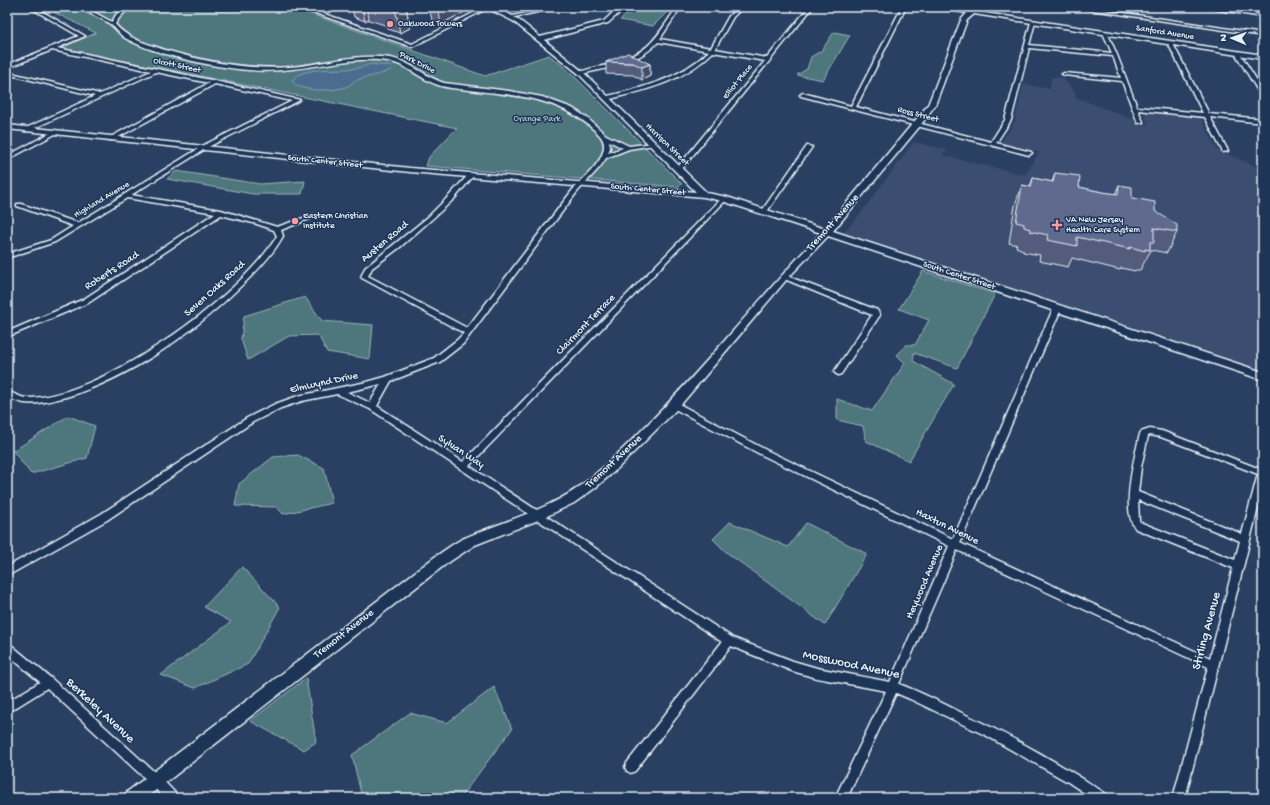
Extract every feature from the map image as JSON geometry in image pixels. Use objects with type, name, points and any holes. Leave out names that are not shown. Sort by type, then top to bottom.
[{"type":"main road","name":"Harrison Street","points":[[488,7],[510,17],[581,73],[704,195]]},
{"type":"main road","points":[[540,40],[606,22],[623,7]]},
{"type":"main road","name":"Sanford Avenue","points":[[937,7],[1263,57]]},
{"type":"main road","name":"Tremont Avenue","points":[[133,798],[441,560],[470,541],[536,516],[570,500],[612,467],[674,405],[784,277],[826,232],[917,124],[931,105],[964,20],[972,12],[981,7]]},
{"type":"main road","name":"South Center Street","points":[[7,127],[202,149],[580,185],[704,195],[724,199],[826,232],[1263,376]]},
{"type":"street","points":[[7,67],[83,36],[30,7]]},
{"type":"street","name":"Park Drive","points":[[81,7],[113,24],[118,31],[126,36],[184,58],[235,68],[258,70],[288,69],[366,58],[391,60],[405,65],[426,78],[438,83],[518,93],[541,98],[562,105],[590,121],[606,137],[628,148]]},
{"type":"street","points":[[113,24],[118,16],[128,7]]},
{"type":"street","points":[[300,7],[412,46],[488,7]]},
{"type":"street","points":[[510,17],[558,7]]},
{"type":"street","points":[[581,73],[636,56],[650,47],[657,40],[680,7]]},
{"type":"street","points":[[606,98],[661,84],[700,62],[713,49],[730,17],[742,7]]},
{"type":"street","name":"Elliot Place","points":[[679,169],[811,7]]},
{"type":"street","points":[[853,108],[904,7]]},
{"type":"street","points":[[1075,7],[1263,35]]},
{"type":"street","points":[[1202,7],[1263,16]]},
{"type":"street","points":[[992,144],[1008,120],[1033,22]]},
{"type":"street","points":[[1106,33],[1140,122]]},
{"type":"street","points":[[657,40],[768,60]]},
{"type":"street","points":[[1170,43],[1225,151]]},
{"type":"street","points":[[1027,46],[1115,55]]},
{"type":"street","name":"Olcott Street","points":[[53,49],[297,100]]},
{"type":"street","points":[[1236,53],[1263,94]]},
{"type":"street","points":[[7,61],[13,64]]},
{"type":"street","points":[[26,130],[157,70]]},
{"type":"street","points":[[7,73],[100,96]]},
{"type":"street","points":[[1064,74],[1124,80]]},
{"type":"street","points":[[111,139],[215,82]]},
{"type":"street","name":"Ross Street","points":[[803,95],[1029,153]]},
{"type":"street","name":"Highland Avenue","points":[[7,256],[53,241],[202,149],[297,100]]},
{"type":"street","points":[[1135,108],[1263,120]]},
{"type":"street","points":[[7,158],[54,133]]},
{"type":"street","points":[[580,185],[604,157],[607,146],[606,137]]},
{"type":"street","points":[[604,157],[628,148],[652,144]]},
{"type":"street","points":[[764,212],[809,148]]},
{"type":"street","name":"Austen Road","points":[[468,332],[364,277],[366,269],[402,243],[437,213],[471,175]]},
{"type":"street","name":"Elmwynd Drive","points":[[7,572],[104,517],[250,420],[284,404],[302,398],[388,379],[437,360],[460,342],[580,185]]},
{"type":"street","points":[[126,196],[221,212],[265,224],[277,230],[314,216]]},
{"type":"street","name":"Clairmont Terrace","points":[[464,466],[724,199]]},
{"type":"street","points":[[18,205],[78,225]]},
{"type":"street","name":"Roberts Road","points":[[7,335],[86,301],[221,212]]},
{"type":"street","name":"Seven Oaks Road","points":[[7,394],[11,397],[29,401],[50,399],[78,391],[140,360],[200,319],[246,276],[277,243],[280,236],[277,230]]},
{"type":"street","points":[[784,277],[874,312],[876,316],[838,372]]},
{"type":"street","name":"Heywood Avenue","points":[[841,798],[893,687],[1057,309]]},
{"type":"street","points":[[373,407],[388,379]]},
{"type":"street","name":"Sylvan Way","points":[[338,391],[373,407],[464,466],[536,516]]},
{"type":"street","name":"Haxtun Avenue","points":[[674,405],[763,452],[954,544],[1213,664]]},
{"type":"street","points":[[1239,566],[1139,526],[1135,522],[1133,494],[1135,472],[1144,434],[1150,432],[1162,434],[1263,472]]},
{"type":"street","name":"Stirling Avenue","points":[[1179,798],[1263,472]]},
{"type":"street","points":[[1133,494],[1245,539]]},
{"type":"street","name":"Mosswood Avenue","points":[[536,516],[729,641],[792,666],[817,673],[893,687],[991,732],[1072,778],[1102,798]]},
{"type":"street","points":[[631,767],[729,641]]},
{"type":"street","name":"Berkeley Avenue","points":[[7,648],[48,682],[156,781],[172,798]]},
{"type":"street","points":[[7,708],[48,682]]},
{"type":"shaded area","points":[[370,64],[390,66],[392,69],[358,80],[344,88],[337,89],[308,89],[296,85],[292,81],[298,75],[306,72],[317,70],[352,69]]},
{"type":"shaded area","name":"VA New Jersey Health Care System","points":[[1051,77],[1063,78],[1076,93],[1075,97],[1148,125],[1144,112],[1201,118],[1217,150],[1263,169],[1263,371],[843,233],[857,218],[914,142],[948,150],[942,155],[1025,175],[1039,152],[1001,143],[1015,121],[1023,84],[1050,89]]},
{"type":"green space","name":"Orange Park","points":[[43,7],[291,7],[485,76],[549,55],[569,71],[682,184],[677,187],[426,166],[429,157],[457,128],[61,48],[96,33]]},
{"type":"green space","points":[[636,7],[672,7],[653,26],[620,20]]},
{"type":"green space","points":[[834,32],[850,35],[823,80],[797,75],[807,69],[811,57],[822,50]]},
{"type":"green space","points":[[176,171],[260,184],[305,181],[302,194],[253,194],[167,179]]},
{"type":"green space","points":[[923,271],[995,294],[957,368],[914,353],[913,361],[954,384],[909,461],[866,441],[863,426],[837,420],[837,399],[872,411],[905,363],[897,355],[906,345],[915,345],[929,320],[899,309]]},
{"type":"green space","points":[[305,297],[322,321],[373,325],[370,359],[327,352],[318,335],[289,336],[248,360],[241,339],[244,316]]},
{"type":"green space","points":[[68,416],[95,426],[87,458],[31,474],[13,451]]},
{"type":"green space","points":[[298,455],[324,468],[332,503],[283,514],[277,507],[235,506],[239,484],[273,457]]},
{"type":"green space","points":[[730,522],[788,547],[806,523],[867,554],[825,625],[726,552],[713,539]]},
{"type":"green space","points":[[242,567],[280,607],[248,664],[195,688],[161,675],[231,622],[204,607]]},
{"type":"green space","points":[[306,678],[316,742],[304,750],[250,721]]},
{"type":"green space","points":[[494,687],[512,729],[460,798],[362,798],[352,755],[410,713],[447,723]]},
{"type":"building","points":[[628,53],[650,64],[642,67],[633,63],[606,62]]},
{"type":"building","points":[[1055,173],[1080,176],[1079,187],[1102,192],[1118,194],[1119,185],[1132,187],[1132,198],[1155,202],[1155,211],[1177,225],[1177,232],[1154,228],[1154,242],[1150,242],[1150,250],[1145,249],[1145,251],[1077,237],[1077,246],[1047,240],[1048,235],[1030,231],[1030,229],[1024,227],[1024,224],[1016,222],[1022,185],[1031,187],[1033,178],[1053,182]]},
{"type":"place","name":"Oakwood Towers","points":[[390,24]]},
{"type":"place","name":"Eastern Christian Institute","points":[[295,221]]},
{"type":"place","name":"VA New Jersey Health Care System","points":[[1057,225]]}]
